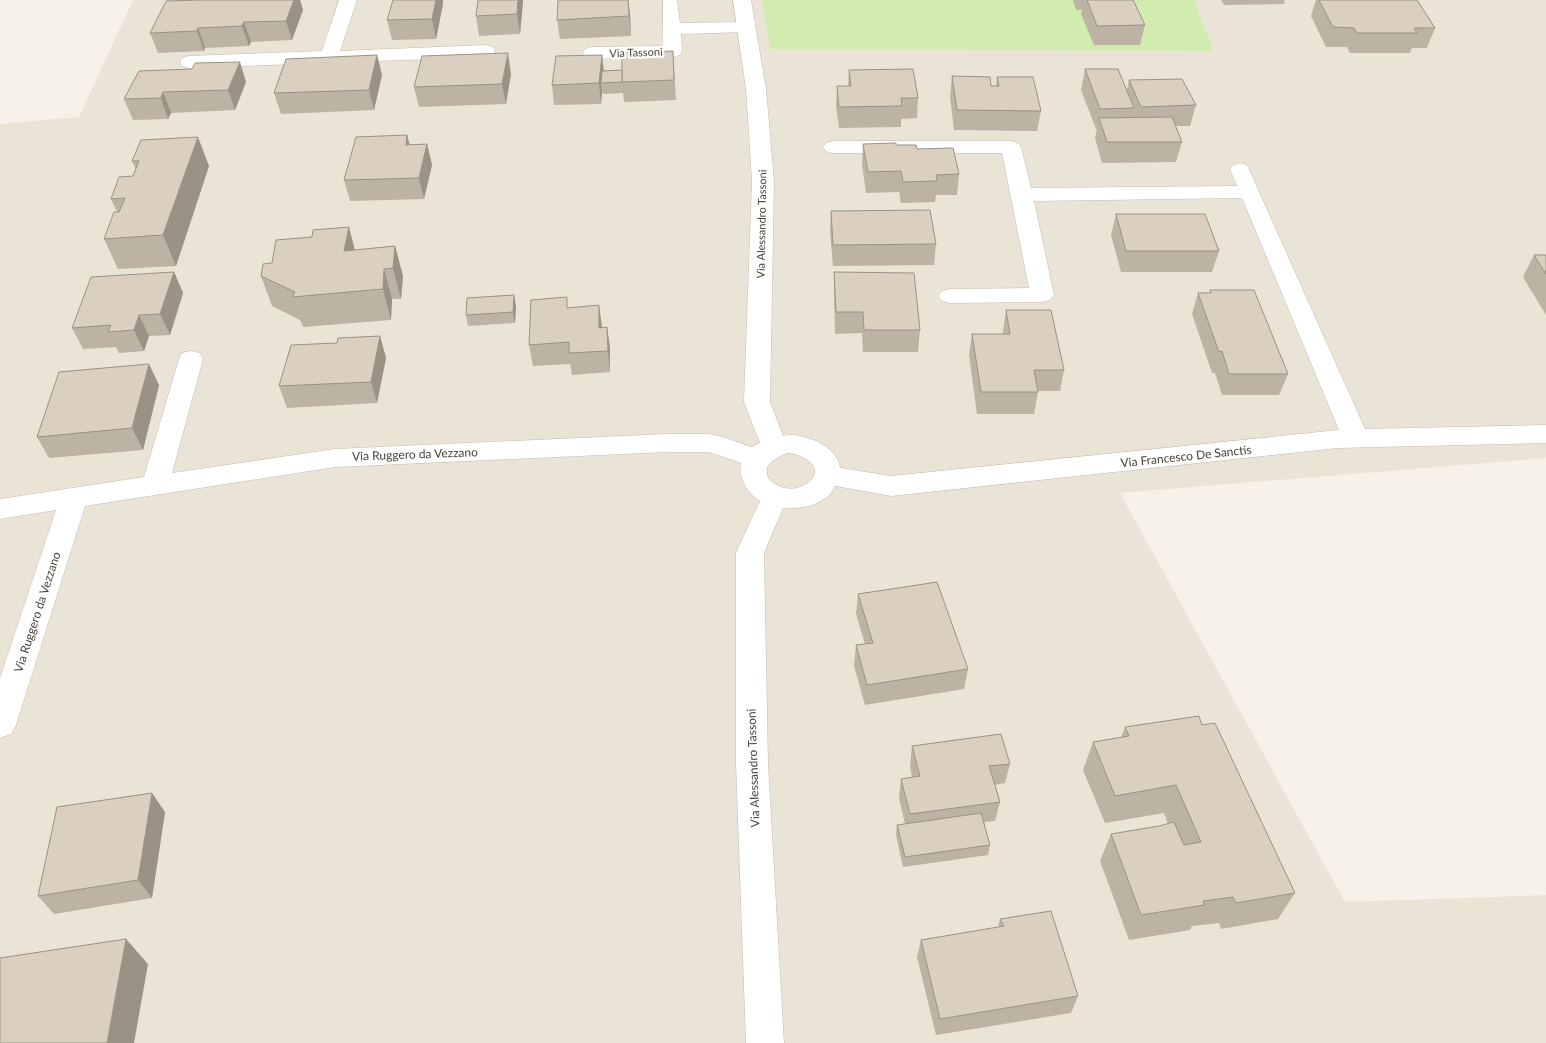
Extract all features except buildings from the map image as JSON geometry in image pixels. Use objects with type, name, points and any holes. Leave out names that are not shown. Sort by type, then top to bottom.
[{"type":"street","points":[[329,57],[348,0]]},
{"type":"street","name":"Via Alessandro Tassoni","points":[[742,0],[756,89],[763,181],[757,402],[765,452]]},
{"type":"street","points":[[670,2],[671,29]]},
{"type":"street","name":"Via Tassoni","points":[[592,53],[672,51],[671,29],[746,27]]},
{"type":"street","points":[[190,62],[486,51]]},
{"type":"street","points":[[833,147],[1011,147],[1042,295],[950,296]]},
{"type":"street","points":[[1240,169],[1248,192],[1356,439]]},
{"type":"street","points":[[1022,195],[1248,192]]},
{"type":"street","points":[[155,485],[191,360]]},
{"type":"street","name":"Via Francesco De Sanctis","points":[[828,476],[892,486],[1338,439],[1546,434]]},
{"type":"street","name":"Via Ruggero da Vezzano","points":[[0,509],[335,458],[667,443],[709,443],[765,452]]},
{"type":"street","points":[[787,444],[811,448],[820,454],[826,462],[828,476],[820,488],[811,494],[787,499],[775,497],[756,485],[752,476],[752,467],[765,452],[787,444]]},
{"type":"street","name":"Via Alessandro Tassoni","points":[[765,1043],[752,764],[750,553],[775,497]]},
{"type":"street","name":"Via Ruggero da Vezzano","points":[[0,726],[74,498]]},
{"type":"shaded area","points":[[133,0],[1546,0],[1546,458],[1120,493],[1345,902],[1546,895],[1546,1043],[0,1043],[0,124],[79,117]]},
{"type":"green space","points":[[762,0],[1194,0],[1213,51],[770,49]]}]
